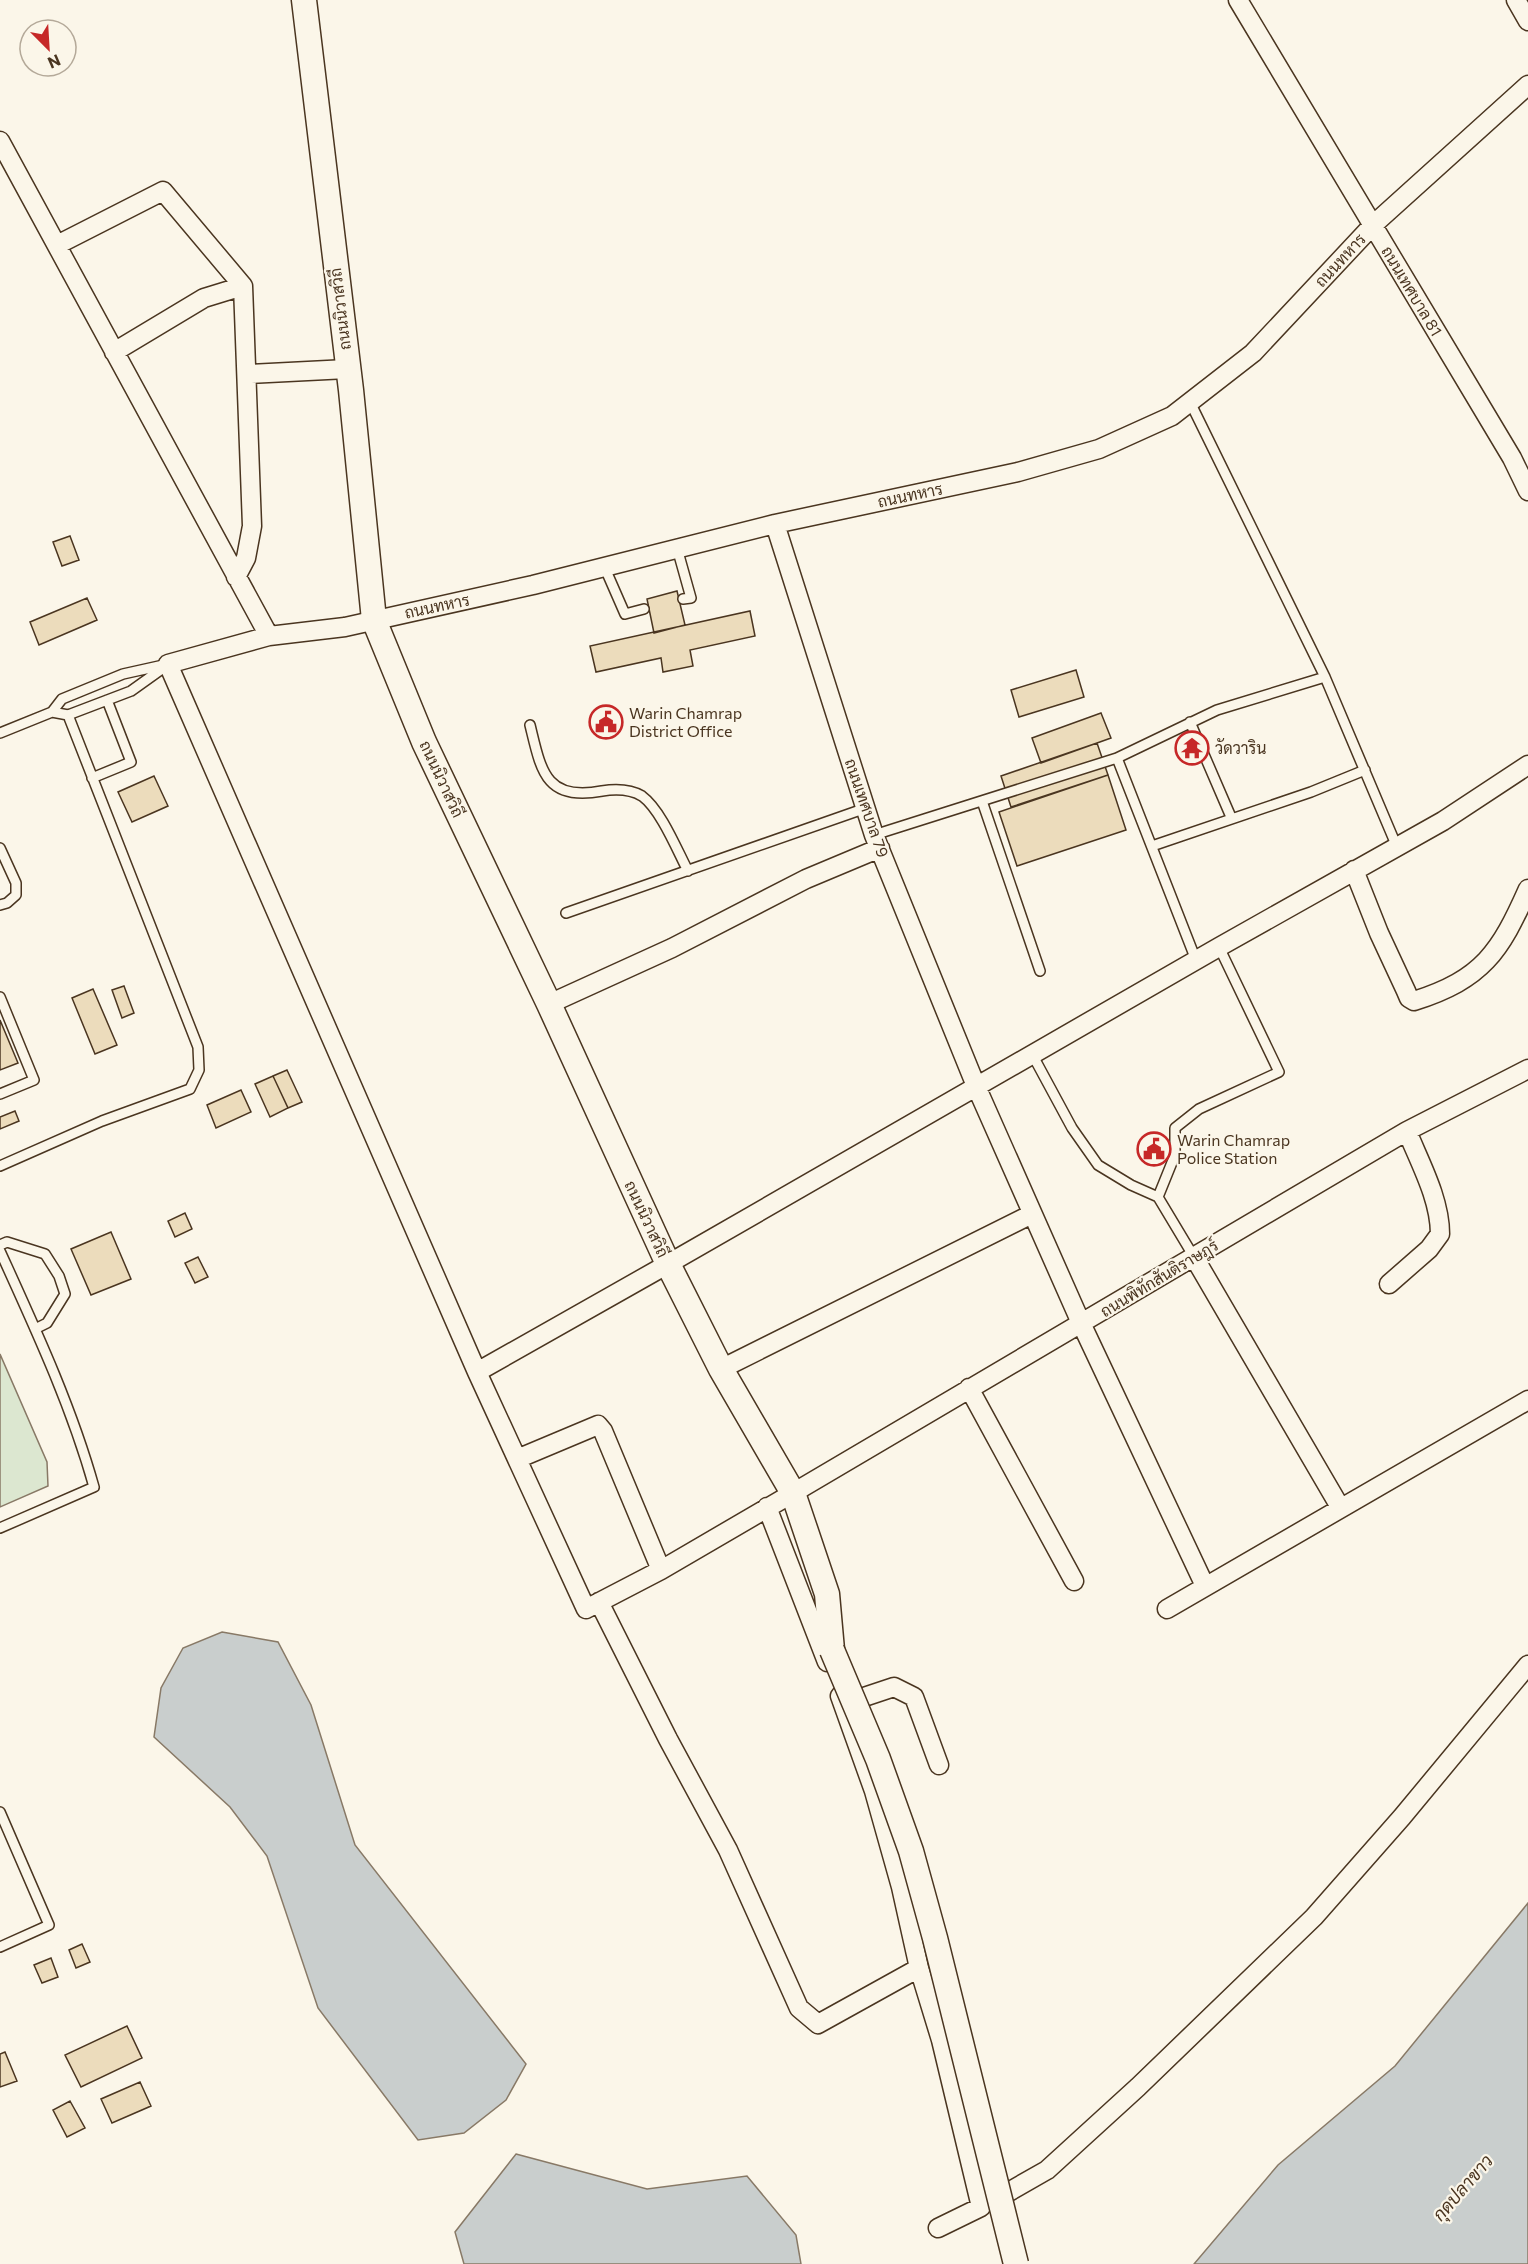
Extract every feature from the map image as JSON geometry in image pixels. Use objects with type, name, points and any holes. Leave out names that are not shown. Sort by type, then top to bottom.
[{"type":"main road","name":"ถนนนิวาสวิถี","points":[[304,0],[351,390],[374,620],[424,742],[549,1004],[668,1264],[721,1369],[793,1493],[827,1594],[832,1650],[878,1759],[911,1851],[935,1938],[1016,2264]]},
{"type":"street","name":"ถนนเทศบาล 81","points":[[1238,0],[1512,458],[1528,491]]},
{"type":"street","points":[[1516,0],[1528,21]]},
{"type":"street","name":"ถนนทหาร","points":[[168,664],[269,636],[345,627],[533,585],[775,524],[1018,472],[1099,449],[1172,416],[1252,353],[1373,225],[1528,85]]},
{"type":"street","points":[[0,141],[269,636]]},
{"type":"street","points":[[57,245],[163,191],[243,286],[252,526],[246,558],[236,577]]},
{"type":"street","points":[[114,352],[204,298],[243,286]]},
{"type":"street","points":[[247,374],[347,369]]},
{"type":"street","name":"ถนนเทศบาล 79","points":[[775,524],[877,841],[976,1086],[1032,1214],[1205,1586]]},
{"type":"street","points":[[168,664],[477,1371],[586,1609],[599,1602],[668,1739],[728,1850],[799,2007],[818,2024],[919,1968]]},
{"type":"street","points":[[477,1371],[1443,820],[1528,765]]},
{"type":"street","points":[[549,1004],[672,948],[877,841]]},
{"type":"street","points":[[1354,870],[1406,992],[1409,998],[1414,1000],[1449,987],[1468,976],[1492,956],[1508,933],[1528,889]]},
{"type":"street","name":"ถนนพิทักสันติราษฎร์","points":[[599,1602],[661,1570],[1407,1131],[1528,1069]]},
{"type":"street","points":[[1389,1284],[1429,1249],[1440,1234],[1438,1216],[1429,1185],[1407,1131]]},
{"type":"street","points":[[721,1369],[1032,1214]]},
{"type":"street","points":[[1194,1257],[1340,1507]]},
{"type":"street","points":[[969,1388],[1074,1581]]},
{"type":"street","points":[[1167,1608],[1528,1400]]},
{"type":"street","points":[[517,1459],[598,1425],[661,1570]]},
{"type":"street","points":[[766,1507],[821,1645],[880,1812],[981,2207]]},
{"type":"street","points":[[938,2228],[1047,2170],[1138,2087],[1314,1917],[1402,1817],[1528,1665]]},
{"type":"street","points":[[843,1704],[894,1687],[914,1698],[939,1764]]},
{"type":"lane","points":[[1190,402],[1325,677],[1396,847]]},
{"type":"lane","points":[[677,548],[691,598],[683,599]]},
{"type":"lane","points":[[604,566],[625,614],[644,609]]},
{"type":"lane","points":[[52,712],[68,715],[131,691],[168,664]]},
{"type":"lane","points":[[0,733],[52,712],[62,699],[123,674],[168,664]]},
{"type":"lane","points":[[877,841],[982,801],[1117,758],[1217,710],[1325,677]]},
{"type":"lane","points":[[92,778],[131,762],[107,700]]},
{"type":"lane","points":[[0,1166],[102,1121],[190,1089],[199,1070],[198,1047],[68,715]]},
{"type":"lane","points":[[1190,722],[1231,817]]},
{"type":"lane","points":[[530,725],[540,762],[553,784],[572,794],[622,790],[642,796],[656,813],[688,871]]},
{"type":"lane","points":[[1117,758],[1196,960]]},
{"type":"lane","points":[[1152,846],[1231,817],[1311,792],[1365,770]]},
{"type":"lane","points":[[982,801],[1040,972]]},
{"type":"lane","points":[[566,913],[866,808]]},
{"type":"lane","points":[[0,848],[16,883],[16,895],[7,903],[0,905]]},
{"type":"lane","points":[[1158,1197],[1175,1155],[1175,1128],[1199,1109],[1279,1072],[1219,946]]},
{"type":"lane","points":[[0,997],[34,1080],[0,1094]]},
{"type":"lane","points":[[1032,1054],[1072,1128],[1098,1165],[1131,1185],[1158,1197],[1194,1257]]},
{"type":"lane","points":[[0,1245],[8,1242],[45,1254],[59,1276],[65,1294],[47,1323],[35,1329]]},
{"type":"lane","points":[[0,1251],[81,1442],[94,1487],[0,1528]]},
{"type":"lane","points":[[0,1812],[49,1925],[0,1947]]},
{"type":"green space","points":[[0,1354],[47,1462],[48,1486],[0,1507]]},
{"type":"water","points":[[222,1632],[278,1642],[311,1705],[355,1845],[526,2064],[506,2100],[464,2133],[418,2140],[318,2008],[267,1856],[230,1807],[154,1737],[161,1688],[183,1648]]},
{"type":"water","name":"กุดปลาขาว","points":[[1528,1903],[1528,2264],[1194,2264],[1278,2165],[1395,2066]]},
{"type":"water","points":[[516,2154],[647,2189],[747,2176],[796,2235],[801,2264],[464,2264],[455,2232]]},
{"type":"building","points":[[70,536],[79,560],[62,566],[53,542]]},
{"type":"building","points":[[677,591],[685,625],[654,633],[647,599]]},
{"type":"building","points":[[87,598],[97,620],[39,645],[30,622]]},
{"type":"building","points":[[750,611],[755,636],[690,650],[693,666],[663,672],[661,658],[596,672],[590,646]]},
{"type":"building","points":[[1076,670],[1084,697],[1019,717],[1011,690]]},
{"type":"building","points":[[1101,713],[1111,738],[1041,763],[1032,738]]},
{"type":"building","points":[[1097,743],[1108,775],[1011,807],[1001,776]]},
{"type":"building","points":[[1108,775],[1126,830],[1017,866],[999,812]]},
{"type":"building","points":[[154,776],[168,806],[132,822],[118,792]]},
{"type":"building","points":[[124,986],[134,1013],[122,1018],[112,990]]},
{"type":"building","points":[[93,989],[117,1045],[95,1054],[72,998]]},
{"type":"building","points":[[0,1020],[18,1063],[0,1070]]},
{"type":"building","points":[[287,1070],[302,1102],[288,1108],[273,1076]]},
{"type":"building","points":[[273,1076],[288,1108],[270,1117],[255,1084]]},
{"type":"building","points":[[241,1090],[251,1112],[216,1128],[207,1105]]},
{"type":"building","points":[[15,1111],[19,1121],[0,1129],[0,1117]]},
{"type":"building","points":[[185,1213],[192,1229],[175,1237],[168,1221]]},
{"type":"building","points":[[111,1232],[131,1279],[91,1295],[71,1249]]},
{"type":"building","points":[[198,1257],[208,1277],[195,1283],[185,1263]]},
{"type":"building","points":[[82,1944],[90,1962],[76,1968],[69,1950]]},
{"type":"building","points":[[51,1958],[58,1977],[42,1983],[34,1965]]},
{"type":"building","points":[[127,2026],[142,2058],[81,2087],[65,2055]]},
{"type":"building","points":[[5,2052],[17,2081],[0,2087],[0,2054]]},
{"type":"building","points":[[140,2082],[151,2106],[112,2123],[101,2099]]},
{"type":"building","points":[[70,2101],[85,2128],[67,2137],[53,2110]]},
{"type":"place","name":"Warin Chamrap District Office","points":[[606,722]]},
{"type":"place","name":"วัดวาริน","points":[[1192,748]]},
{"type":"place","name":"Warin Chamrap Police Station","points":[[1154,1149]]}]
